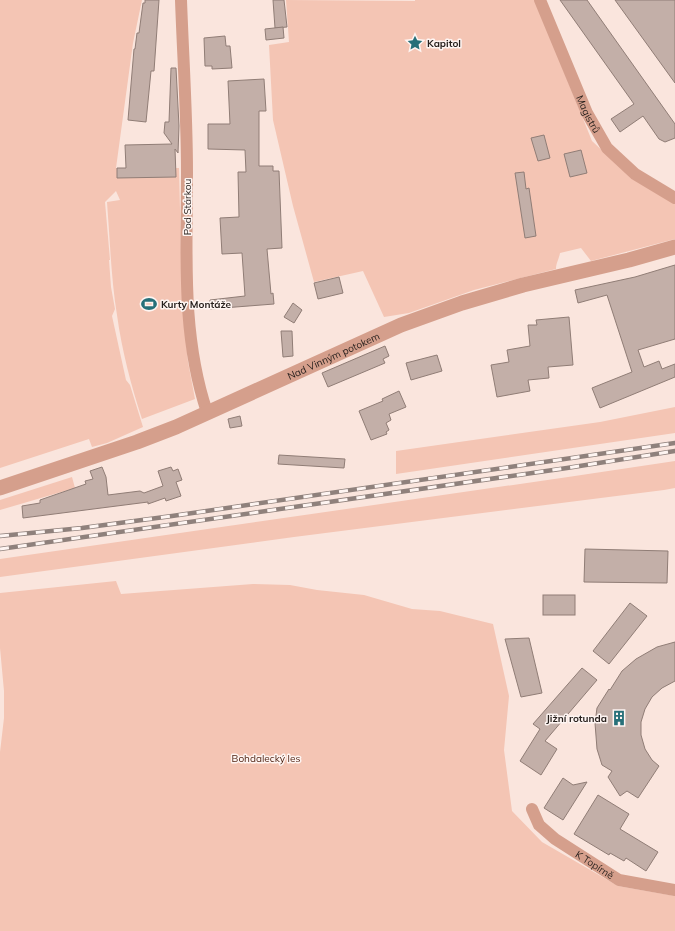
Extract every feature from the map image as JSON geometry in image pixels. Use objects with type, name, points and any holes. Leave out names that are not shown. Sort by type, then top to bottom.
[{"type":"street","name":"Pod Stárkou","points":[[181,0],[186,121],[187,273],[191,338],[197,378],[208,412]]},
{"type":"street","name":"Magistrů","points":[[540,0],[587,113],[607,148],[635,174],[675,198]]},
{"type":"street","name":"Nad Vinným potokem","points":[[0,488],[137,442],[176,427],[401,325],[523,285],[630,260],[675,247]]},
{"type":"street","name":"K Topírně","points":[[532,809],[539,825],[555,839],[619,880],[675,890]]},
{"type":"green space","points":[[0,0],[142,0],[133,43],[116,168],[179,168],[182,293],[188,362],[195,399],[142,419],[124,355],[113,287],[107,202],[120,200],[116,191],[105,202],[111,287],[115,309],[112,316],[126,380],[130,385],[143,427],[107,443],[92,447],[89,439],[0,468]]},
{"type":"green space","points":[[286,0],[535,0],[592,141],[622,169],[675,204],[675,239],[591,261],[581,248],[560,253],[556,269],[474,290],[409,313],[384,317],[363,271],[314,282],[293,206],[273,120],[269,45],[289,42]]},
{"type":"green space","points":[[675,407],[675,433],[396,474],[396,451],[600,422]]},
{"type":"green space","points":[[675,461],[675,488],[664,490],[294,537],[0,577],[0,559]]},
{"type":"green space","points":[[72,477],[75,488],[0,510],[0,500]]},
{"type":"green space","name":"Bohdalecký les","points":[[116,581],[121,594],[253,584],[290,585],[317,590],[364,595],[412,609],[440,611],[493,624],[509,696],[504,750],[512,811],[542,842],[618,886],[675,896],[675,931],[0,931],[0,752],[4,718],[4,691],[0,648],[0,593]]},
{"type":"building","points":[[145,0],[159,0],[154,71],[151,71],[146,122],[128,120],[134,49],[137,33],[139,33],[143,3],[145,3]]},
{"type":"building","points":[[273,0],[284,0],[287,27],[275,28]]},
{"type":"building","points":[[560,0],[587,0],[675,124],[675,138],[665,142],[659,139],[643,116],[620,132],[611,119],[634,104]]},
{"type":"building","points":[[615,0],[675,0],[675,83]]},
{"type":"building","points":[[283,27],[284,38],[266,40],[265,29]]},
{"type":"building","points":[[225,36],[226,46],[230,46],[232,68],[212,69],[212,66],[205,66],[204,38]]},
{"type":"building","points":[[171,68],[176,68],[179,126],[178,153],[175,149],[176,177],[117,178],[117,168],[126,168],[125,145],[172,144],[164,133],[165,122],[169,122]]},
{"type":"building","points":[[264,79],[266,111],[259,111],[259,166],[273,166],[273,171],[279,171],[282,248],[267,249],[271,294],[273,293],[274,304],[210,309],[210,300],[245,296],[242,253],[222,254],[220,218],[239,217],[238,172],[246,172],[245,150],[208,149],[208,124],[230,124],[228,81]]},
{"type":"building","points":[[544,135],[550,158],[538,161],[531,138]]},
{"type":"building","points":[[581,150],[587,173],[570,177],[564,154]]},
{"type":"building","points":[[524,172],[526,189],[529,188],[536,236],[525,238],[515,173]]},
{"type":"building","points":[[675,265],[675,339],[638,350],[644,367],[659,361],[662,369],[675,364],[675,377],[600,408],[592,388],[632,372],[607,295],[578,303],[575,290],[635,277]]},
{"type":"building","points":[[339,277],[343,293],[318,299],[314,283]]},
{"type":"building","points":[[293,303],[302,310],[294,323],[284,317]]},
{"type":"building","points":[[569,317],[573,365],[548,367],[549,378],[528,380],[530,391],[497,397],[491,365],[509,362],[507,350],[530,346],[528,325],[537,325],[536,320]]},
{"type":"building","points":[[281,331],[292,331],[293,356],[283,357]]},
{"type":"building","points":[[385,346],[389,356],[383,359],[385,363],[328,387],[322,373]]},
{"type":"building","points":[[437,355],[442,371],[411,380],[406,363]]},
{"type":"building","points":[[399,391],[406,407],[389,414],[391,420],[386,423],[389,430],[386,432],[387,434],[371,440],[359,411],[383,401],[382,399]]},
{"type":"building","points":[[240,416],[242,426],[230,428],[228,419]]},
{"type":"building","points":[[279,455],[345,459],[344,468],[278,464]]},
{"type":"building","points":[[102,467],[106,477],[108,495],[140,491],[144,493],[163,486],[158,471],[171,467],[173,471],[178,469],[182,480],[176,482],[181,496],[166,501],[165,498],[148,504],[148,502],[23,518],[22,506],[40,503],[40,500],[86,484],[85,481],[93,479],[90,471]]},
{"type":"building","points":[[585,549],[668,551],[667,583],[584,582]]},
{"type":"building","points":[[543,595],[575,595],[575,615],[543,615]]},
{"type":"building","points":[[630,603],[647,616],[609,664],[593,651]]},
{"type":"building","points":[[529,638],[542,693],[521,697],[505,639]]},
{"type":"building","name":"Jižní rotunda","points":[[675,642],[675,681],[662,688],[652,697],[645,709],[641,722],[641,735],[645,749],[652,760],[659,766],[638,798],[627,791],[620,796],[608,777],[612,771],[602,765],[597,749],[595,723],[597,708],[622,671],[636,659],[657,647]]},
{"type":"building","points":[[582,668],[597,680],[545,741],[557,749],[541,775],[520,761],[540,729],[533,724]]},
{"type":"building","points":[[563,778],[573,785],[587,782],[563,820],[544,808]]},
{"type":"building","points":[[598,795],[629,814],[620,829],[658,852],[646,871],[626,858],[624,861],[610,853],[609,855],[574,834]]},
{"type":"railway","points":[[0,536],[82,528],[172,516],[675,443]]},
{"type":"railway","points":[[0,549],[567,468],[675,451]]},
{"type":"place","name":"Kapitol","points":[[415,43]]},
{"type":"place","name":"Kurty Montáže","points":[[149,304]]},
{"type":"place","name":"Jižní rotunda","points":[[619,718]]}]
